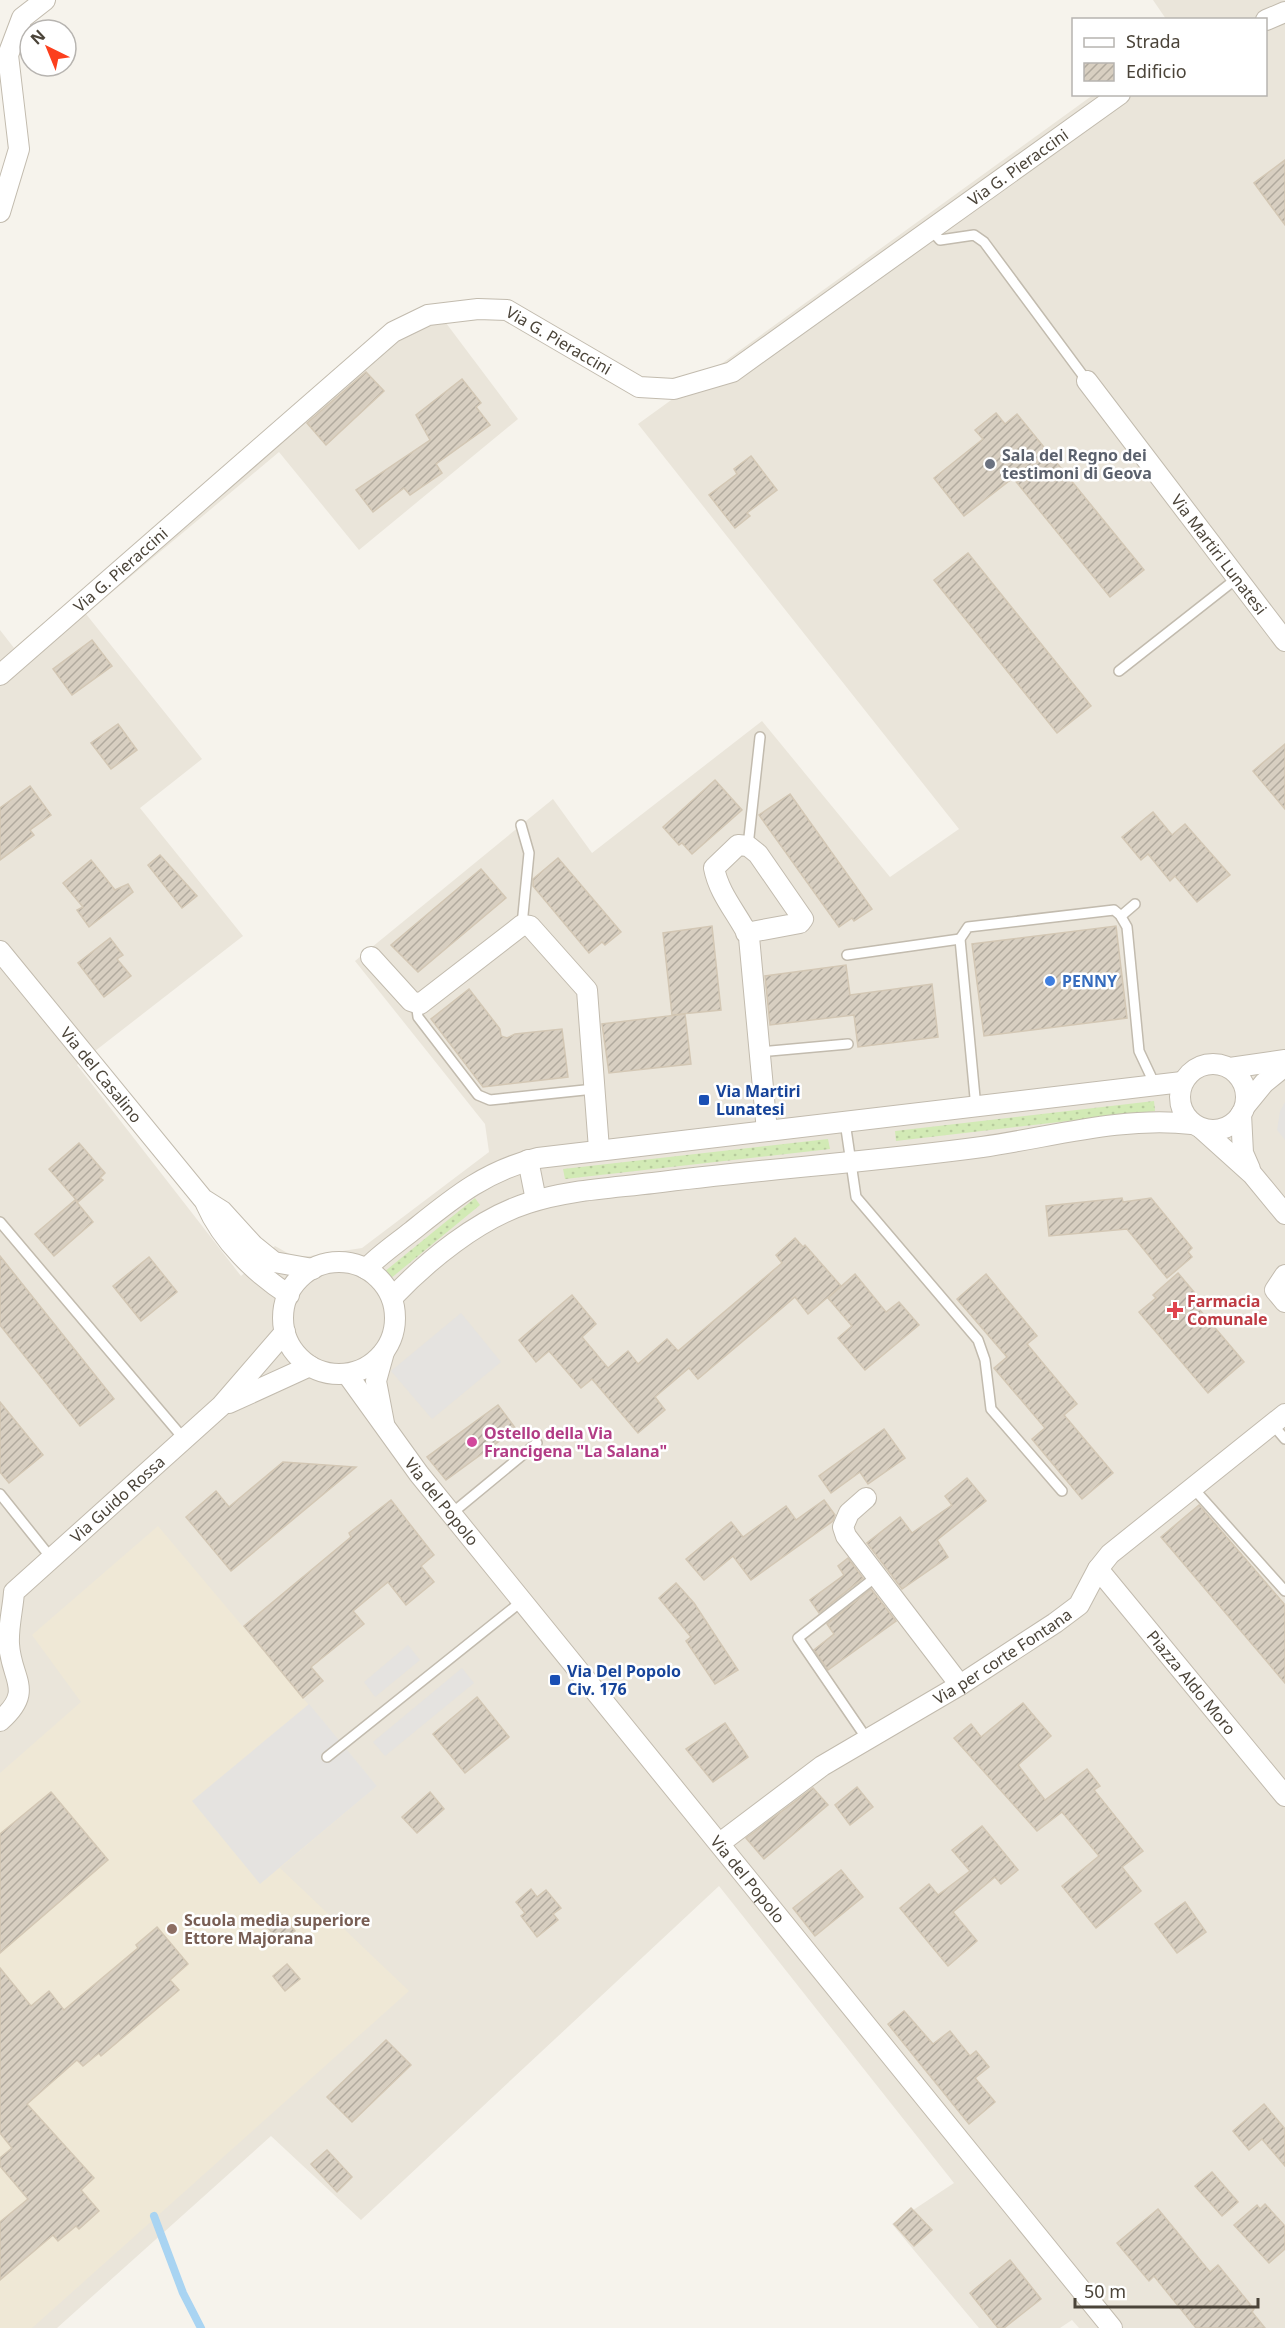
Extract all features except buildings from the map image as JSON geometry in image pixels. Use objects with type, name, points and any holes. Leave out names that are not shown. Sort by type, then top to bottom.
[{"type":"street","points":[[0,212],[19,149],[8,55],[22,18],[45,0]]},
{"type":"street","points":[[1267,20],[1285,12]]},
{"type":"street","name":"Via G. Pieraccini","points":[[0,675],[393,332],[428,315],[478,309],[507,310],[639,387],[674,389],[732,372],[932,231],[1117,96]]},
{"type":"street","name":"Via Martiri Lunatesi","points":[[1087,381],[1285,641]]},
{"type":"street","points":[[747,933],[800,922],[803,919],[758,854],[748,846],[738,845],[714,868],[718,887],[740,918],[747,933],[767,1131]]},
{"type":"street","points":[[371,957],[420,1004],[522,925],[531,926],[586,990],[599,1149]]},
{"type":"street","name":"Via del Casalino","points":[[0,951],[203,1199],[213,1221],[230,1243],[272,1284],[289,1295]]},
{"type":"street","points":[[366,1269],[461,1191],[484,1176],[528,1160],[599,1149],[976,1108],[1182,1082],[1198,1066],[1210,1063],[1230,1068],[1285,1060]]},
{"type":"street","points":[[392,1298],[475,1227],[504,1211],[536,1200],[644,1184],[982,1147],[1125,1123],[1152,1121],[1225,1128],[1243,1110],[1264,1083],[1285,1066]]},
{"type":"street","points":[[1230,1068],[1244,1084],[1243,1154],[1252,1174]]},
{"type":"street","points":[[1182,1082],[1180,1105],[1197,1126],[1252,1174],[1285,1214]]},
{"type":"street","points":[[528,1160],[536,1200]]},
{"type":"street","name":"Via del Casalino","points":[[203,1199],[222,1211],[253,1245],[274,1262],[313,1269]]},
{"type":"street","points":[[340,1263],[366,1269],[377,1276],[392,1298],[395,1326],[384,1352],[361,1370],[346,1374],[334,1374],[310,1366],[290,1345],[285,1332],[285,1307],[289,1295],[299,1280],[313,1269],[340,1263]]},
{"type":"street","points":[[1285,1275],[1275,1290],[1285,1302]]},
{"type":"street","name":"Via Guido Rossa","points":[[0,1721],[16,1705],[20,1694],[9,1644],[7,1595],[52,1559],[221,1406],[285,1332]]},
{"type":"street","name":"Via del Popolo","points":[[384,1352],[376,1381],[385,1428]]},
{"type":"street","name":"Via Guido Rossa","points":[[221,1406],[310,1366]]},
{"type":"street","name":"Via del Popolo","points":[[346,1374],[451,1514],[1112,2328]]},
{"type":"street","name":"Via per corte Fontana","points":[[720,1843],[822,1766],[960,1685],[1078,1605],[1098,1569],[1110,1554],[1281,1426]]},
{"type":"street","points":[[866,1498],[849,1513],[843,1527],[846,1536],[960,1685]]},
{"type":"street","name":"Piazza Aldo Moro","points":[[1098,1569],[1285,1796]]},
{"type":"lane","points":[[932,231],[940,240],[974,235],[984,242],[1087,381]]},
{"type":"lane","points":[[1119,671],[1236,579]]},
{"type":"lane","points":[[748,846],[760,737]]},
{"type":"lane","points":[[521,825],[529,853],[522,925]]},
{"type":"lane","points":[[1121,916],[1136,904]]},
{"type":"lane","points":[[976,1108],[960,939],[968,927],[1114,910],[1121,916],[1127,927],[1139,1051],[1155,1085]]},
{"type":"lane","points":[[848,955],[960,939]]},
{"type":"lane","points":[[416,1002],[418,1017],[478,1095],[490,1100],[594,1089]]},
{"type":"lane","points":[[760,1052],[848,1044]]},
{"type":"lane","points":[[845,1122],[856,1197],[978,1340],[985,1360],[991,1409],[1062,1491]]},
{"type":"lane","points":[[0,1221],[184,1439]]},
{"type":"lane","points":[[451,1514],[537,1443]]},
{"type":"lane","points":[[1194,1489],[1285,1591]]},
{"type":"lane","points":[[0,1494],[52,1559]]},
{"type":"lane","points":[[867,1739],[798,1638],[877,1576]]},
{"type":"lane","points":[[327,1757],[523,1600]]},
{"type":"shaded area","points":[[1153,0],[1285,0],[1285,2328],[1079,2328],[1072,2320],[1060,2328],[979,2328],[892,2224],[954,2183],[719,1886],[361,2220],[271,2136],[57,2328],[0,2328],[0,630],[14,648],[264,435],[434,307],[518,419],[359,550],[279,452],[86,614],[202,759],[140,808],[243,936],[77,1065],[241,1276],[275,1246],[293,1256],[310,1256],[362,1248],[489,1152],[485,1124],[355,961],[553,799],[592,853],[762,721],[890,877],[959,829],[638,424],[1092,96],[1267,96],[1267,18],[1165,18]]},
{"type":"shaded area","points":[[1285,1102],[1285,1140],[1277,1130],[1280,1111]]},
{"type":"shaded area","points":[[461,1313],[501,1362],[432,1419],[391,1371]]},
{"type":"shaded area","name":"Scuola media superiore Ettore Majorana","points":[[158,1526],[377,1786],[280,1868],[409,1991],[32,2328],[0,2328],[0,1773],[81,1702],[32,1635]]},
{"type":"shaded area","points":[[408,1645],[420,1660],[375,1697],[364,1682]]},
{"type":"shaded area","points":[[462,1668],[474,1683],[385,1756],[373,1742]]},
{"type":"shaded area","points":[[309,1704],[377,1786],[260,1884],[192,1801]]},
{"type":"green space","points":[[1154,1101],[1155,1111],[896,1141],[895,1131]]},
{"type":"green space","points":[[828,1139],[830,1149],[565,1179],[563,1169]]},
{"type":"green space","points":[[475,1198],[480,1205],[390,1279],[384,1272]]},
{"type":"waterway","points":[[154,2216],[183,2293],[201,2328]]},
{"type":"place","name":"Sala del Regno dei testimoni di Geova","points":[[990,464]]},
{"type":"place","name":"PENNY","points":[[1050,981]]},
{"type":"place","name":"Via Martiri Lunatesi","points":[[704,1100]]},
{"type":"place","name":"Farmacia Comunale","points":[[1175,1310]]},
{"type":"place","name":"Ostello della Via Francigena \"La Salana\"","points":[[472,1442]]},
{"type":"place","name":"Via Del Popolo Civ. 176","points":[[555,1680]]},
{"type":"place","name":"Scuola media superiore Ettore Majorana","points":[[172,1929]]}]
